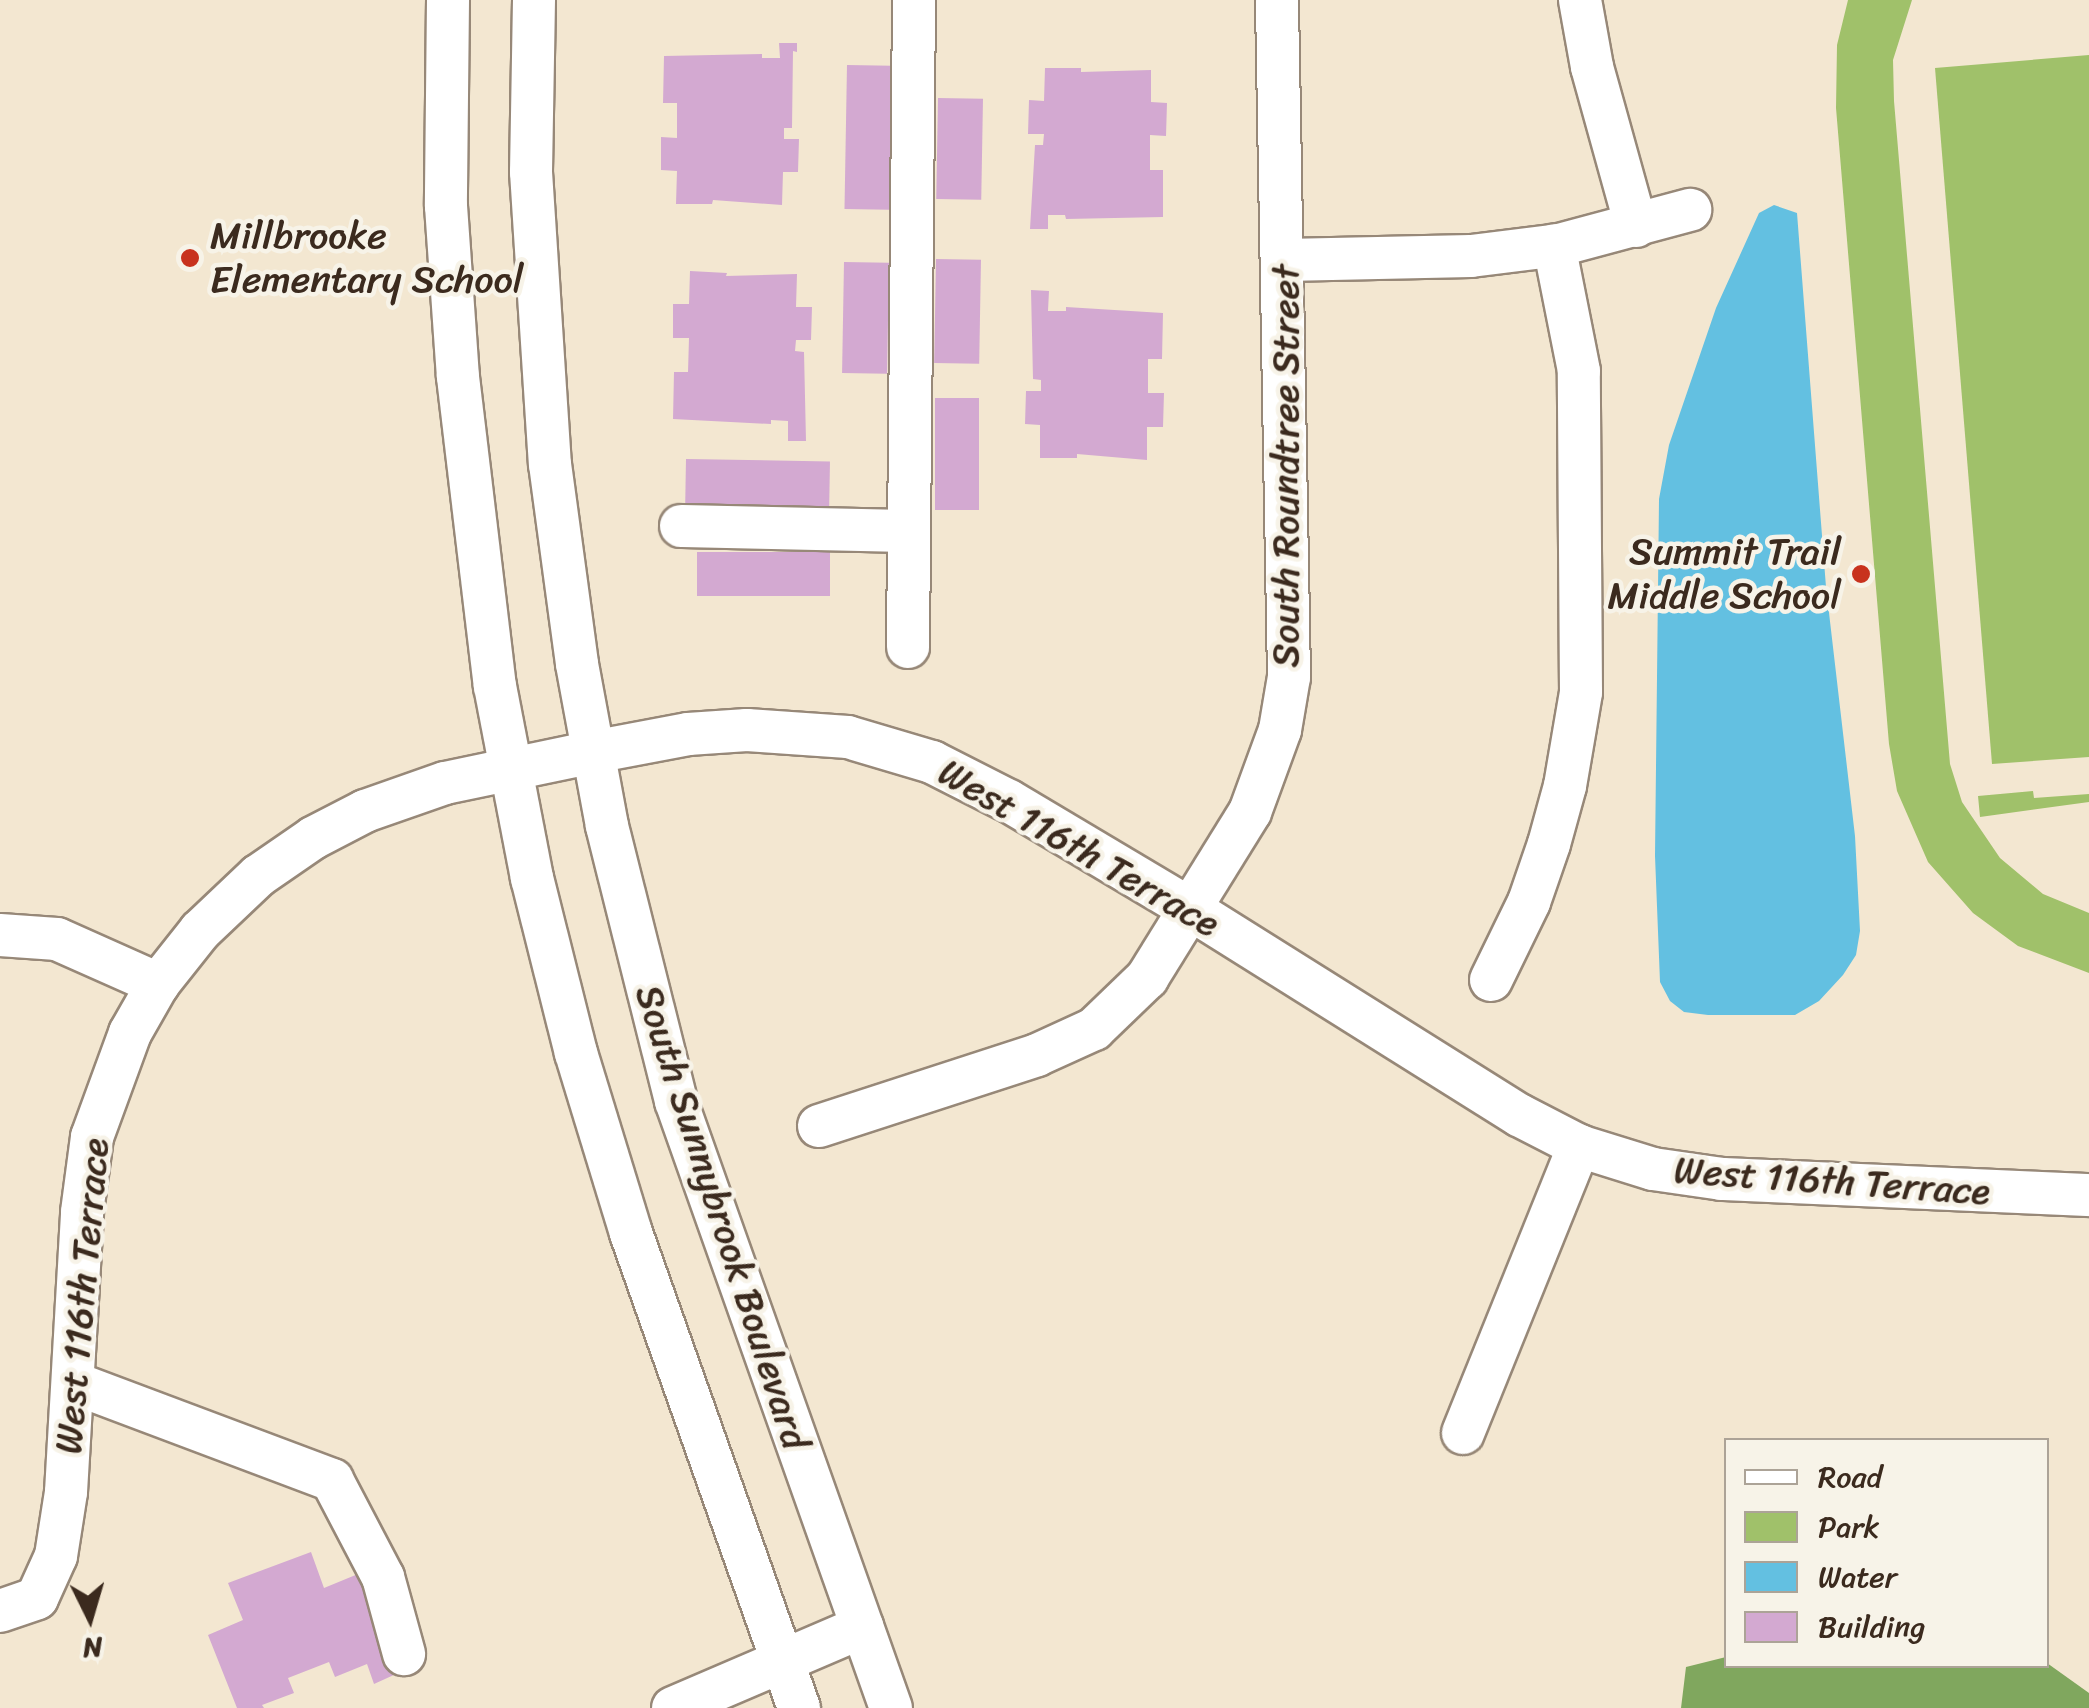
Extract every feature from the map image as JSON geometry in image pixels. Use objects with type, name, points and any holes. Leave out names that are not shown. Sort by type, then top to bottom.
[{"type":"street","points":[[448,0],[446,206],[458,377],[476,552],[510,770],[576,1053],[631,1233],[799,1708]]},
{"type":"street","name":"South Sunnybrook Boulevard","points":[[534,0],[531,172],[541,359],[562,565],[593,752],[643,981],[676,1100],[891,1708]]},
{"type":"street","points":[[908,647],[914,0]]},
{"type":"street","name":"South Roundtree Street","points":[[819,1126],[1018,1062],[1094,1029],[1147,978],[1250,812],[1280,730],[1290,678],[1277,0]]},
{"type":"street","points":[[1580,0],[1592,67],[1636,226]]},
{"type":"street","points":[[1284,260],[1471,256],[1554,245],[1690,210]]},
{"type":"street","points":[[1492,980],[1515,935],[1549,844],[1565,786],[1580,692],[1578,372],[1554,245]]},
{"type":"street","points":[[681,526],[908,531]]},
{"type":"street","name":"West 116th Terrace","points":[[0,1612],[36,1598],[56,1556],[74,1383],[82,1212],[92,1138],[130,1032],[158,984],[200,931],[258,876],[313,838],[381,805],[445,783],[593,752],[688,734],[747,730],[848,737],[932,762],[1192,910],[1519,1115],[1579,1146],[1653,1168],[1722,1179],[2089,1195]]},
{"type":"street","points":[[0,935],[57,940],[158,984]]},
{"type":"street","points":[[1463,1433],[1579,1146]]},
{"type":"street","points":[[74,1383],[332,1480],[383,1578],[404,1654]]},
{"type":"street","points":[[672,1708],[862,1626]]},
{"type":"green space","points":[[1848,0],[1912,0],[1893,60],[1894,101],[1950,764],[1962,802],[2000,858],[2043,894],[2089,913],[2089,973],[2018,946],[1973,913],[1928,862],[1897,791],[1889,744],[1836,108],[1837,45]]},
{"type":"green space","points":[[2089,55],[2089,757],[1992,764],[1935,68]]},
{"type":"green space","points":[[2033,791],[2034,798],[2089,794],[2089,802],[1980,817],[1978,796]]},
{"type":"green space","points":[[1724,1658],[1724,1668],[2049,1668],[2049,1664],[2089,1693],[2089,1708],[1681,1708],[1686,1667]]},
{"type":"water","points":[[1774,205],[1797,213],[1826,587],[1855,836],[1860,931],[1856,955],[1843,975],[1819,1001],[1795,1015],[1708,1015],[1684,1012],[1670,1001],[1660,982],[1655,856],[1659,499],[1669,445],[1716,308],[1759,213]]},
{"type":"building","points":[[779,43],[797,43],[797,52],[793,51],[792,128],[784,128],[784,139],[799,139],[798,172],[783,172],[782,205],[713,200],[712,204],[676,204],[677,171],[661,170],[661,137],[677,138],[677,103],[663,103],[664,56],[762,54],[762,58],[780,58]]},
{"type":"building","points":[[847,65],[892,66],[889,210],[844,209]]},
{"type":"building","points":[[1045,68],[1081,68],[1081,72],[1151,70],[1151,102],[1167,103],[1166,136],[1150,135],[1150,170],[1163,170],[1163,217],[1066,219],[1065,215],[1048,215],[1048,229],[1030,229],[1035,145],[1043,145],[1044,134],[1028,134],[1029,100],[1044,101]]},
{"type":"building","points":[[938,98],[983,99],[981,200],[936,199]]},
{"type":"building","points":[[936,259],[981,260],[979,364],[934,363]]},
{"type":"building","points":[[844,262],[889,263],[887,374],[842,373]]},
{"type":"building","points":[[690,271],[727,273],[726,276],[797,274],[796,307],[812,307],[811,340],[796,340],[795,351],[804,352],[806,441],[788,441],[788,421],[771,420],[771,424],[673,419],[674,372],[688,372],[689,338],[673,338],[673,304],[689,304]]},
{"type":"building","points":[[1031,290],[1049,291],[1048,311],[1066,311],[1066,307],[1163,313],[1162,359],[1148,359],[1148,393],[1164,393],[1163,427],[1147,427],[1147,460],[1077,454],[1077,458],[1040,458],[1040,425],[1025,424],[1026,391],[1041,391],[1041,380],[1033,379]]},
{"type":"building","points":[[935,398],[979,398],[979,510],[935,510]]},
{"type":"building","points":[[686,459],[830,462],[829,507],[685,504]]},
{"type":"building","points":[[697,552],[830,552],[830,596],[697,596]]},
{"type":"building","points":[[311,1552],[324,1588],[358,1574],[396,1674],[374,1684],[367,1664],[335,1677],[329,1662],[288,1678],[294,1693],[262,1705],[264,1708],[237,1708],[208,1635],[243,1620],[228,1583]]},
{"type":"place","name":"Millbrooke Elementary School","points":[[190,258]]},
{"type":"place","name":"Summit Trail Middle School","points":[[1861,574]]}]
